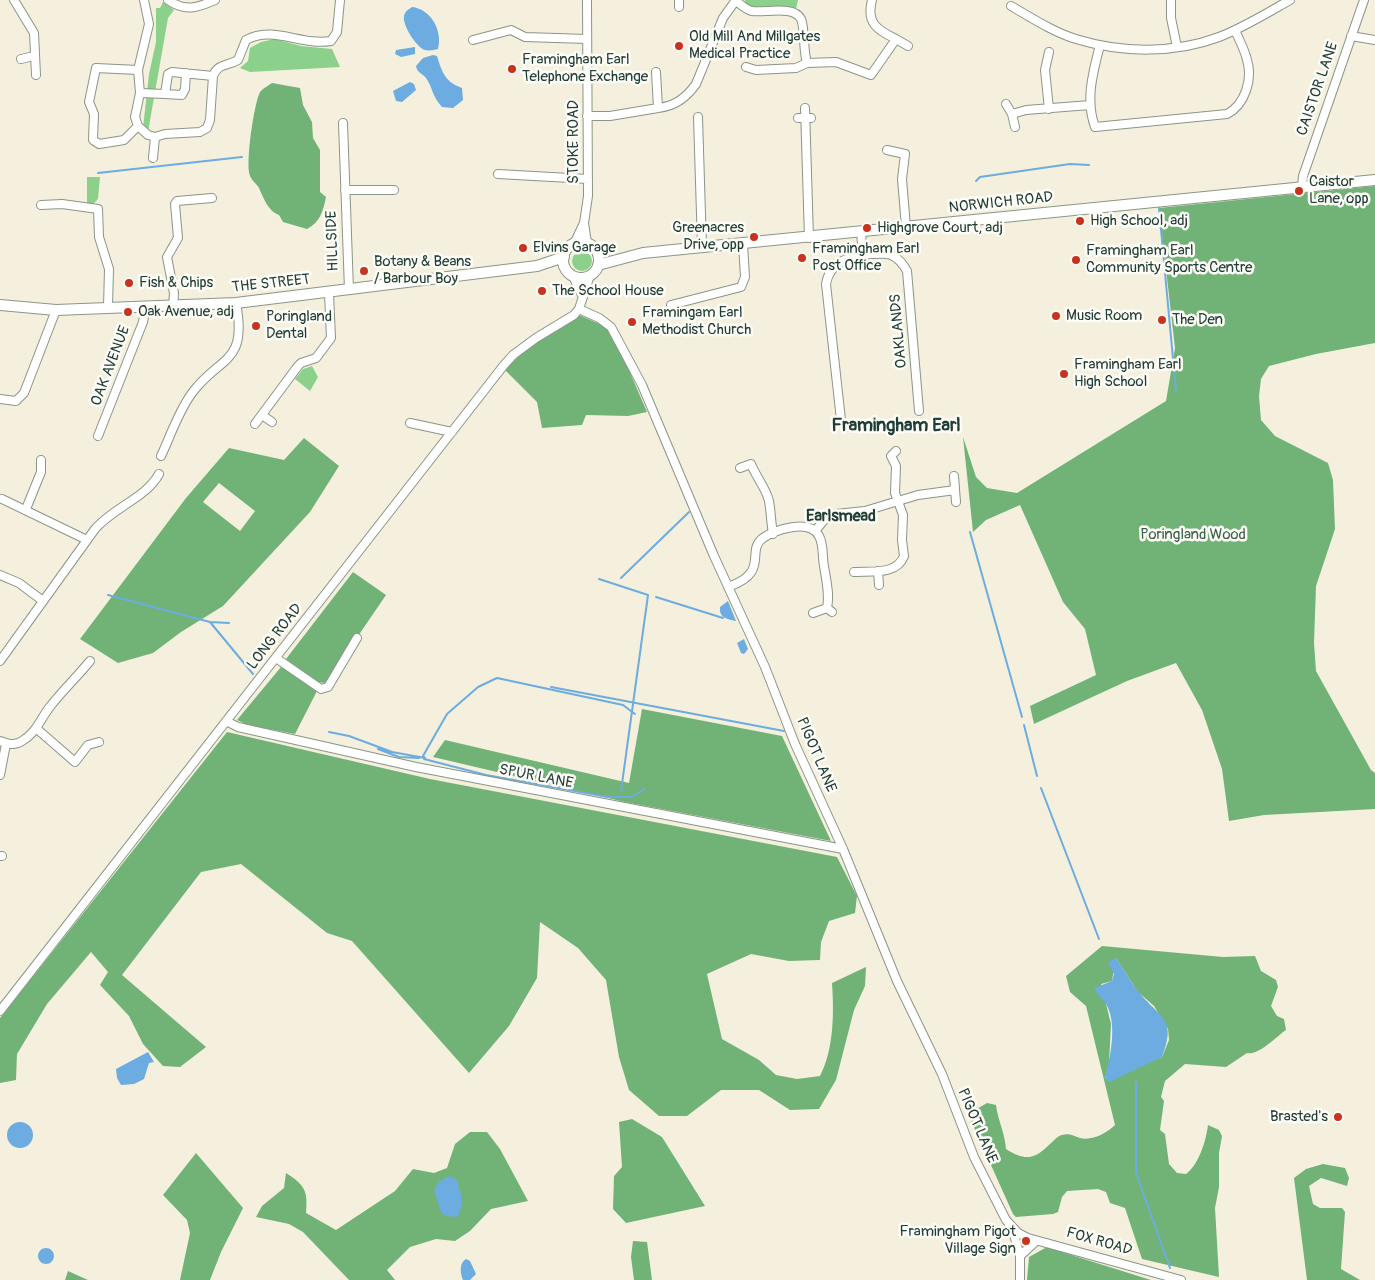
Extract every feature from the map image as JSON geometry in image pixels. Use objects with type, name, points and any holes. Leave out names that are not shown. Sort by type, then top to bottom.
[{"type":"main road","name":"NORWICH ROAD","points":[[598,265],[630,256],[702,247],[809,238],[1375,180]]},
{"type":"main road","points":[[569,272],[564,257],[567,250],[574,244],[591,246],[599,259],[598,265],[590,276]]},
{"type":"main road","name":"NORWICH ROAD","points":[[591,246],[630,256]]},
{"type":"main road","name":"THE STREET","points":[[0,305],[56,310],[236,304],[544,265],[564,257]]},
{"type":"main road","name":"THE STREET","points":[[544,265],[584,278],[590,276]]},
{"type":"street","points":[[14,0],[34,33],[34,56],[37,64],[36,75]]},
{"type":"street","points":[[144,0],[149,24],[138,70],[140,93],[135,117],[138,126],[148,135],[155,137],[165,134],[200,132],[207,128],[210,120],[213,76],[216,69],[223,64],[231,64],[238,60],[246,40],[266,33],[319,43],[331,41],[337,32],[340,0]]},
{"type":"street","points":[[168,0],[177,6],[188,9],[215,0]]},
{"type":"street","name":"STOKE ROAD","points":[[574,244],[584,223],[588,179],[587,0]]},
{"type":"street","points":[[587,116],[610,116],[658,108],[674,104],[690,93],[696,84],[723,18],[736,0],[753,11],[791,12],[798,15],[803,25],[806,63]]},
{"type":"street","points":[[872,0],[870,8],[872,24],[876,29],[908,46]]},
{"type":"street","points":[[1171,0],[1171,18],[1177,47]]},
{"type":"street","points":[[1011,6],[1056,31],[1100,45],[1146,50],[1203,42],[1235,30],[1290,0]]},
{"type":"street","name":"CAISTOR LANE","points":[[1302,188],[1303,176],[1364,0]]},
{"type":"street","points":[[473,40],[511,30],[525,37],[587,39]]},
{"type":"street","points":[[1100,45],[1092,74],[1090,105],[1095,127],[1227,114],[1237,110],[1244,99],[1248,73],[1248,60],[1235,30]]},
{"type":"street","points":[[1351,36],[1375,40]]},
{"type":"street","points":[[746,67],[756,70],[796,68],[806,63],[836,62],[871,75],[896,39]]},
{"type":"street","points":[[1049,52],[1045,78],[1049,109]]},
{"type":"street","points":[[21,59],[34,56]]},
{"type":"street","points":[[138,70],[96,68],[89,102],[94,114],[93,140],[98,144],[124,140],[138,126]]},
{"type":"street","points":[[656,72],[658,108]]},
{"type":"street","points":[[140,93],[182,95],[185,89],[186,73]]},
{"type":"street","points":[[165,94],[168,74],[186,73],[213,76]]},
{"type":"street","points":[[1006,104],[1012,114],[1015,127]]},
{"type":"street","points":[[1012,114],[1026,110],[1090,105]]},
{"type":"street","points":[[805,108],[809,238]]},
{"type":"street","points":[[698,117],[702,247]]},
{"type":"street","name":"HILLSIDE","points":[[343,123],[348,290]]},
{"type":"street","points":[[153,158],[155,137]]},
{"type":"street","points":[[887,150],[914,155]]},
{"type":"street","points":[[905,154],[902,179],[906,227]]},
{"type":"street","points":[[498,174],[588,179]]},
{"type":"street","name":"HILLSIDE","points":[[345,190],[394,190]]},
{"type":"street","points":[[172,306],[174,293],[167,257],[178,238],[175,204],[177,201],[212,198]]},
{"type":"street","points":[[41,205],[62,204],[98,209],[99,237],[109,269],[108,307]]},
{"type":"street","name":"STOKE ROAD","points":[[584,223],[591,246]]},
{"type":"street","points":[[860,232],[863,255]]},
{"type":"street","points":[[671,305],[741,287],[746,277],[743,244]]},
{"type":"street","name":"OAKLANDS","points":[[841,420],[826,284],[827,275],[839,262],[863,255],[890,254],[902,262],[907,271],[919,411]]},
{"type":"street","points":[[569,272],[582,295]]},
{"type":"street","points":[[579,309],[582,295],[590,276]]},
{"type":"street","points":[[255,424],[298,366],[301,363],[316,358],[331,338],[329,292]]},
{"type":"street","points":[[682,302],[684,312]]},
{"type":"street","points":[[161,456],[190,396],[233,354],[238,330],[236,304]]},
{"type":"street","name":"OAK AVENUE","points":[[98,436],[143,322],[146,306]]},
{"type":"street","name":"LONG ROAD","points":[[0,1011],[513,355],[536,338],[568,319],[579,309]]},
{"type":"street","name":"PIGOT LANE","points":[[579,309],[599,318],[611,327],[620,340],[642,385],[728,587],[765,666],[815,791],[843,849],[897,981],[942,1074],[974,1157],[1000,1209],[1012,1227]]},
{"type":"street","points":[[0,399],[16,401],[24,392],[56,310]]},
{"type":"street","points":[[262,415],[272,422]]},
{"type":"street","points":[[410,423],[452,432]]},
{"type":"street","points":[[854,572],[878,571],[897,567],[904,556],[902,540],[903,515],[894,483],[896,466],[891,455]]},
{"type":"street","points":[[26,509],[41,472],[41,460]]},
{"type":"street","points":[[740,468],[754,462],[769,501],[769,517],[773,534]]},
{"type":"street","points":[[1,659],[105,518],[149,488],[159,474]]},
{"type":"street","points":[[954,476],[956,502]]},
{"type":"street","points":[[815,531],[826,518],[836,514],[865,511],[899,500],[955,490]]},
{"type":"street","points":[[2,499],[87,540]]},
{"type":"street","points":[[728,587],[746,580],[751,575],[760,541],[773,534],[802,527],[815,531],[819,535],[822,548],[829,610],[813,614]]},
{"type":"street","points":[[878,571],[879,585]]},
{"type":"street","points":[[0,575],[19,583],[43,601]]},
{"type":"street","points":[[276,658],[321,689],[328,687],[357,638]]},
{"type":"street","points":[[0,775],[3,742],[21,742],[37,729],[48,709],[90,661]]},
{"type":"street","name":"SPUR LANE","points":[[226,721],[238,727],[416,767],[843,849]]},
{"type":"street","points":[[37,729],[72,765],[88,745],[93,742],[99,742]]},
{"type":"street","points":[[1012,1227],[1020,1256],[1020,1280]]},
{"type":"street","name":"FOX ROAD","points":[[1012,1227],[1018,1233],[1036,1240],[1181,1280]]},
{"type":"street","points":[[1020,1256],[1036,1240]]},
{"type":"green space","points":[[745,0],[798,0],[796,9],[761,9],[744,4]]},
{"type":"green space","points":[[163,2],[174,10],[168,18],[148,132],[143,128],[149,74],[156,42],[156,8],[160,8]]},
{"type":"green space","points":[[275,39],[301,46],[332,49],[340,67],[250,72],[240,68],[248,61],[250,48],[261,42]]},
{"type":"green space","points":[[272,83],[300,88],[303,105],[312,122],[313,138],[320,150],[320,192],[326,197],[320,216],[307,229],[283,222],[279,215],[269,208],[250,176],[249,147],[255,108],[260,92]]},
{"type":"green space","points":[[87,177],[100,177],[98,199],[93,204],[87,203]]},
{"type":"green space","name":"Poringland Wood","points":[[1375,186],[1375,343],[1316,354],[1269,366],[1261,379],[1259,396],[1261,420],[1275,436],[1328,463],[1333,480],[1335,529],[1316,586],[1314,643],[1316,671],[1371,770],[1375,773],[1375,809],[1264,815],[1229,821],[1222,769],[1202,710],[1176,663],[1127,681],[1034,724],[1030,706],[1096,675],[1085,629],[1063,602],[1020,505],[986,520],[973,532],[963,437],[976,477],[987,488],[1017,493],[1166,401],[1175,348],[1159,208]]},
{"type":"green space","points":[[578,251],[586,251],[592,257],[592,265],[586,271],[578,271],[572,265],[572,257]]},
{"type":"green space","points":[[577,314],[604,326],[613,333],[647,412],[628,416],[586,415],[582,425],[542,428],[537,402],[505,370],[526,349]]},
{"type":"green space","points":[[312,366],[318,377],[310,391],[295,379],[303,369]]},
{"type":"green space","points":[[304,438],[339,466],[310,512],[223,606],[181,632],[153,653],[118,663],[80,639],[186,498],[229,448],[284,460]],"holes":[[[219,483],[255,511],[240,531],[203,502]]]},
{"type":"green space","points":[[353,572],[386,595],[328,680],[324,683],[318,682],[286,659]]},
{"type":"green space","points":[[281,667],[317,691],[295,734],[248,725],[237,720]]},
{"type":"green space","points":[[642,709],[782,736],[831,841],[625,802],[433,757],[445,740],[629,783]]},
{"type":"green space","points":[[227,732],[430,779],[837,857],[857,896],[855,913],[829,921],[821,942],[820,960],[789,961],[751,954],[707,974],[722,1039],[759,1060],[776,1075],[797,1079],[820,1076],[825,1065],[832,1031],[832,983],[866,967],[865,986],[854,1010],[836,1080],[819,1109],[790,1110],[759,1090],[721,1090],[687,1116],[659,1116],[629,1090],[619,1057],[606,980],[578,948],[540,922],[537,978],[509,1026],[469,1073],[352,941],[327,933],[241,864],[201,872],[122,975],[206,1047],[180,1067],[163,1066],[143,1044],[129,1016],[100,985],[108,972],[91,952],[47,1004],[17,1054],[16,1080],[0,1083],[0,1018]]},
{"type":"green space","points":[[1102,946],[1223,957],[1255,956],[1261,971],[1276,980],[1278,987],[1271,1006],[1277,1016],[1284,1019],[1286,1030],[1262,1049],[1247,1053],[1226,1067],[1185,1064],[1165,1081],[1161,1097],[1164,1101],[1160,1130],[1165,1134],[1169,1164],[1177,1173],[1186,1174],[1195,1164],[1204,1145],[1208,1125],[1219,1130],[1222,1136],[1219,1153],[1219,1187],[1215,1208],[1219,1277],[1142,1259],[1125,1208],[1110,1203],[1106,1192],[1098,1189],[1067,1191],[1062,1197],[1058,1212],[1053,1214],[1016,1217],[1013,1214],[968,1114],[987,1103],[996,1105],[1006,1149],[1024,1157],[1034,1156],[1057,1137],[1065,1134],[1085,1139],[1104,1133],[1115,1125],[1086,1006],[1070,992],[1066,976]],"holes":[[[1116,958],[1138,992],[1154,1006],[1168,1029],[1169,1040],[1162,1057],[1105,1079],[1109,1064],[1111,1024],[1101,984],[1112,981]]]},
{"type":"green space","points":[[632,1119],[662,1137],[705,1206],[626,1223],[613,1209],[614,1176],[622,1167],[619,1122]]},
{"type":"green space","points":[[470,1132],[487,1132],[500,1149],[528,1201],[491,1209],[470,1231],[455,1241],[436,1239],[410,1247],[387,1270],[395,1280],[349,1280],[303,1232],[289,1224],[256,1217],[262,1206],[284,1188],[286,1173],[304,1189],[306,1194],[306,1213],[336,1230],[395,1191],[413,1169],[434,1173],[447,1168],[455,1144]]},
{"type":"green space","points":[[196,1153],[243,1208],[221,1252],[210,1280],[180,1280],[190,1233],[187,1220],[163,1195]]},
{"type":"green space","points":[[1323,1164],[1345,1168],[1349,1178],[1347,1186],[1321,1178],[1309,1186],[1313,1204],[1320,1208],[1342,1208],[1345,1212],[1341,1269],[1360,1280],[1307,1280],[1294,1178],[1306,1169]]},
{"type":"green space","points":[[633,1241],[647,1242],[652,1280],[634,1280],[631,1257]]},
{"type":"green space","points":[[1047,1247],[1151,1280],[1027,1280],[1029,1257]]},
{"type":"green space","points":[[68,1271],[88,1280],[65,1280]]},
{"type":"water","points":[[412,7],[425,12],[434,22],[439,35],[438,49],[425,50],[411,36],[405,25],[404,16]]},
{"type":"water","points":[[415,47],[415,54],[401,57],[395,54],[396,50]]},
{"type":"water","points":[[433,55],[437,56],[448,79],[456,86],[462,88],[463,100],[453,108],[442,107],[426,78],[419,72],[416,66],[423,58]]},
{"type":"water","points":[[410,82],[414,84],[416,90],[402,102],[396,101],[393,91]]},
{"type":"water","points":[[728,601],[736,621],[727,619],[721,614],[720,607]]},
{"type":"water","points":[[744,639],[748,649],[744,654],[741,653],[737,643]]},
{"type":"water","points":[[1116,958],[1138,991],[1164,1019],[1168,1034],[1162,1057],[1109,1082],[1105,1079],[1112,1041],[1112,1021],[1106,1004],[1094,988],[1112,981],[1114,974],[1108,962]]},
{"type":"water","points":[[148,1052],[154,1062],[149,1063],[144,1079],[134,1084],[121,1085],[117,1078],[116,1069]]},
{"type":"water","points":[[20,1122],[29,1126],[33,1135],[29,1144],[20,1148],[11,1144],[7,1135],[11,1126]]},
{"type":"water","points":[[449,1176],[456,1179],[461,1193],[462,1203],[457,1217],[446,1216],[441,1212],[434,1190],[439,1182]]},
{"type":"water","points":[[46,1248],[52,1250],[54,1256],[52,1262],[46,1264],[40,1262],[38,1256],[40,1250]]},
{"type":"water","points":[[466,1259],[470,1261],[476,1274],[470,1280],[463,1280],[461,1274],[461,1266]]},
{"type":"waterway","points":[[98,173],[242,157]]},
{"type":"waterway","points":[[976,181],[980,177],[1070,164],[1089,165]]},
{"type":"waterway","points":[[1159,208],[1176,391]]},
{"type":"waterway","points":[[621,578],[689,512]]},
{"type":"waterway","points":[[970,532],[1022,717]]},
{"type":"waterway","points":[[599,579],[648,595],[621,791]]},
{"type":"waterway","points":[[108,595],[210,622],[229,623]]},
{"type":"waterway","points":[[656,597],[723,618]]},
{"type":"waterway","points":[[210,622],[253,674]]},
{"type":"waterway","points":[[329,732],[349,736],[392,752],[425,758],[423,756],[447,714],[478,687],[497,678],[623,705],[635,714]]},
{"type":"waterway","points":[[551,687],[784,731]]},
{"type":"waterway","points":[[1024,725],[1037,776]]},
{"type":"waterway","points":[[378,749],[399,757],[419,758]]},
{"type":"waterway","points":[[424,759],[486,775],[608,797],[631,797],[645,789]]},
{"type":"waterway","points":[[1041,788],[1099,939]]},
{"type":"waterway","points":[[1136,1082],[1136,1173],[1170,1268]]},
{"type":"place","name":"Old Mill And Millgates Medical Practice","points":[[679,46]]},
{"type":"place","name":"Framingham Earl Telephone Exchange","points":[[512,69]]},
{"type":"place","name":"Caistor Lane, opp","points":[[1299,191]]},
{"type":"place","name":"High School, adj","points":[[1080,221]]},
{"type":"place","name":"Highgrove Court, adj","points":[[867,228]]},
{"type":"place","name":"Greenacres Drive, opp","points":[[754,237]]},
{"type":"place","name":"Elvins Garage","points":[[523,248]]},
{"type":"place","name":"Framingham Earl Post Office","points":[[802,258]]},
{"type":"place","name":"Framingham Earl Community Sports Centre","points":[[1076,260]]},
{"type":"place","name":"Botany & Beans / Barbour Boy","points":[[364,271]]},
{"type":"place","name":"Fish & Chips","points":[[129,283]]},
{"type":"place","name":"The School House","points":[[542,291]]},
{"type":"place","name":"Oak Avenue, adj","points":[[128,312]]},
{"type":"place","name":"Music Room","points":[[1056,316]]},
{"type":"place","name":"The Den","points":[[1162,320]]},
{"type":"place","name":"Framingam Earl Methodist Church","points":[[632,322]]},
{"type":"place","name":"Poringland Dental","points":[[256,326]]},
{"type":"place","name":"Framingham Earl High School","points":[[1064,374]]},
{"type":"place","name":"Brasted's","points":[[1338,1117]]},
{"type":"place","name":"Framingham Pigot Village Sign","points":[[1026,1241]]},
{"type":"district","name":"Framingham Earl","points":[[896,426]]},
{"type":"district","name":"Earlsmead","points":[[841,517]]}]
